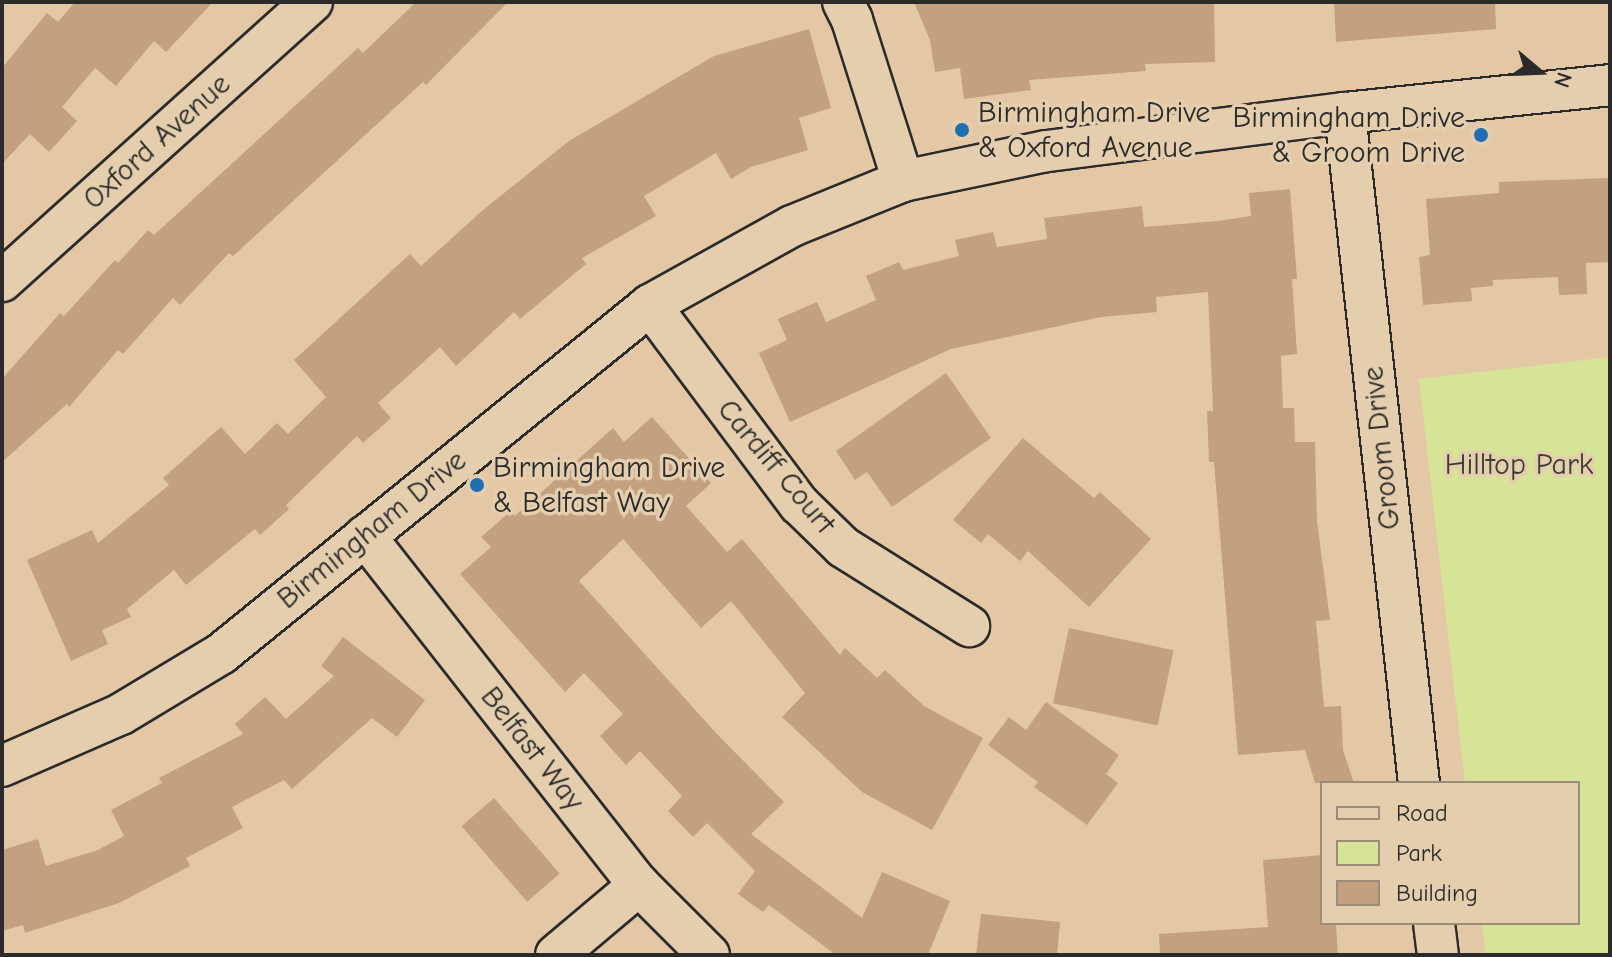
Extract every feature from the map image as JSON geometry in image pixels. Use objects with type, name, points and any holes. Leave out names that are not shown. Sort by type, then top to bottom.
[{"type":"street","name":"Oxford Avenue","points":[[2,281],[312,2]]},
{"type":"street","points":[[843,2],[852,20],[903,181]]},
{"type":"street","name":"Birmingham Drive","points":[[2,766],[121,714],[222,653],[650,305],[792,226],[903,181],[1047,151],[1345,113],[1610,85]]},
{"type":"street","name":"Groom Drive","points":[[1345,113],[1419,781]]},
{"type":"street","name":"Cardiff Court","points":[[650,305],[799,504],[843,547],[969,626]]},
{"type":"street","name":"Belfast Way","points":[[365,536],[639,885],[709,955]]},
{"type":"street","points":[[556,955],[639,885]]},
{"type":"street","points":[[1434,925],[1438,955]]},
{"type":"green space","name":"Hilltop Park","points":[[1610,357],[1610,955],[1486,955],[1482,925],[1580,925],[1580,781],[1465,781],[1419,379]]},
{"type":"building","points":[[75,2],[213,2],[166,52],[154,41],[116,86],[95,68],[62,107],[77,121],[49,152],[30,134],[2,164],[2,68],[47,13],[58,22]]},
{"type":"building","points":[[416,2],[508,2],[426,85],[423,82],[233,256],[229,253],[180,305],[173,298],[123,354],[118,350],[69,407],[67,404],[2,462],[2,379],[60,313],[64,316],[115,260],[118,263],[148,230],[154,235],[358,48],[363,53]]},
{"type":"building","points":[[914,2],[1214,2],[1215,62],[1145,64],[1146,71],[1029,80],[1031,90],[964,99],[960,68],[935,72],[930,40]]},
{"type":"building","points":[[1334,2],[1495,2],[1496,29],[1336,42]]},
{"type":"building","points":[[809,29],[831,108],[799,118],[808,150],[751,167],[731,179],[716,153],[644,196],[656,216],[582,258],[586,264],[520,319],[514,312],[456,366],[440,347],[378,403],[391,418],[363,443],[357,436],[286,505],[289,509],[260,535],[255,529],[186,585],[174,570],[127,609],[131,617],[102,630],[108,644],[71,661],[27,560],[92,530],[98,543],[169,485],[163,478],[221,427],[245,454],[277,423],[288,434],[326,397],[294,360],[410,254],[421,266],[483,210],[569,141],[714,56]]},
{"type":"building","points":[[1610,178],[1610,262],[1586,263],[1587,294],[1559,295],[1558,277],[1493,280],[1493,286],[1471,288],[1472,301],[1423,305],[1419,257],[1430,255],[1426,199],[1499,193],[1499,182]]},
{"type":"building","points":[[1290,189],[1297,279],[1292,279],[1297,354],[1281,356],[1283,408],[1294,408],[1295,442],[1315,442],[1317,521],[1330,620],[1316,621],[1324,707],[1341,706],[1343,750],[1353,781],[1315,783],[1305,750],[1238,755],[1214,462],[1209,462],[1207,411],[1213,411],[1208,292],[1156,297],[1157,312],[1101,317],[951,349],[790,422],[759,353],[787,340],[778,319],[817,302],[826,322],[876,300],[866,276],[899,262],[903,270],[959,256],[955,240],[993,232],[997,247],[1047,239],[1044,218],[1142,206],[1144,227],[1251,216],[1249,193]]},
{"type":"building","points":[[946,373],[991,438],[892,507],[867,472],[855,480],[836,451]]},
{"type":"building","points":[[652,417],[711,483],[686,506],[727,552],[742,539],[840,655],[845,648],[877,678],[885,670],[924,706],[983,738],[932,830],[862,792],[782,717],[805,693],[731,601],[701,628],[623,539],[579,581],[716,733],[784,802],[751,834],[862,918],[882,872],[950,901],[928,955],[836,955],[769,905],[763,912],[738,894],[755,871],[707,823],[693,837],[668,811],[682,796],[640,751],[626,765],[600,736],[623,714],[584,673],[565,692],[460,574],[491,547],[481,537],[511,511],[515,516],[613,428],[624,442]]},
{"type":"building","points":[[1023,438],[1094,498],[1100,492],[1151,539],[1089,607],[1028,551],[1020,561],[988,534],[981,543],[953,520]]},
{"type":"building","points":[[1069,628],[1174,650],[1158,726],[1053,703]]},
{"type":"building","points":[[343,637],[425,700],[397,737],[372,718],[292,789],[284,780],[232,807],[243,828],[186,858],[190,866],[119,903],[25,933],[23,925],[2,931],[2,850],[38,839],[46,866],[98,850],[124,836],[111,810],[162,783],[159,778],[243,734],[235,724],[265,697],[286,719],[334,676],[321,666]]},
{"type":"building","points":[[1046,702],[1119,755],[1106,774],[1118,783],[1087,825],[1034,787],[1038,782],[988,745],[1009,717],[1026,730]]},
{"type":"building","points":[[494,798],[560,873],[527,902],[462,826]]},
{"type":"building","points":[[1320,855],[1320,925],[1336,925],[1338,955],[1160,955],[1159,934],[1268,927],[1263,860]]},
{"type":"building","points":[[981,914],[1060,922],[1057,955],[976,955]]},
{"type":"place","name":"Birmingham Drive & Oxford Avenue","points":[[962,130]]},
{"type":"place","name":"Birmingham Drive & Groom Drive","points":[[1481,135]]},
{"type":"place","name":"Birmingham Drive & Belfast Way","points":[[477,485]]}]
